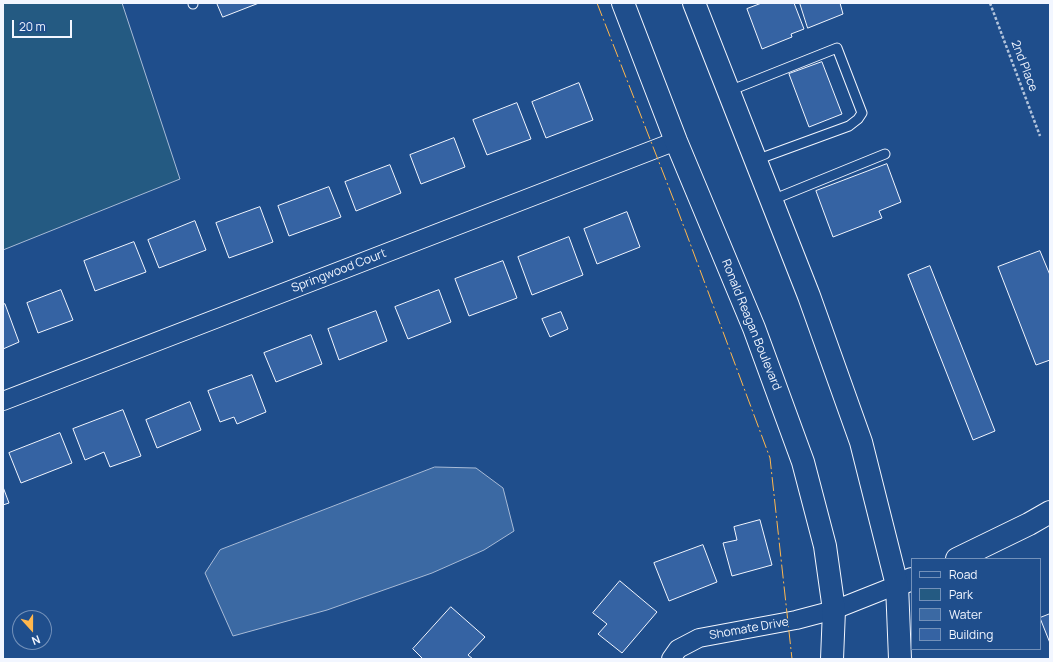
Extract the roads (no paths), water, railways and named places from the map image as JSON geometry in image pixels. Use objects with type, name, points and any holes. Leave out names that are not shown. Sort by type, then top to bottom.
[{"type":"main road","name":"Ronald Reagan Boulevard","points":[[622,3],[676,141],[754,328],[803,462],[825,546],[834,610],[832,659]]},
{"type":"main road","points":[[694,3],[809,296],[861,442],[904,582],[900,659]]},
{"type":"main road","points":[[959,558],[1029,524],[1050,512]]},
{"type":"street","name":"Springwood Court","points":[[3,401],[676,141]]},
{"type":"street","name":"Shomate Drive","points":[[671,659],[678,649],[699,638],[796,620],[834,610],[904,582]]},
{"type":"lane","points":[[728,91],[837,48],[862,112],[858,119],[849,126],[756,160]]},
{"type":"lane","points":[[772,200],[885,154]]},
{"type":"water","points":[[435,467],[476,468],[503,488],[514,531],[484,550],[432,573],[327,610],[233,636],[205,573],[220,550]]}]
